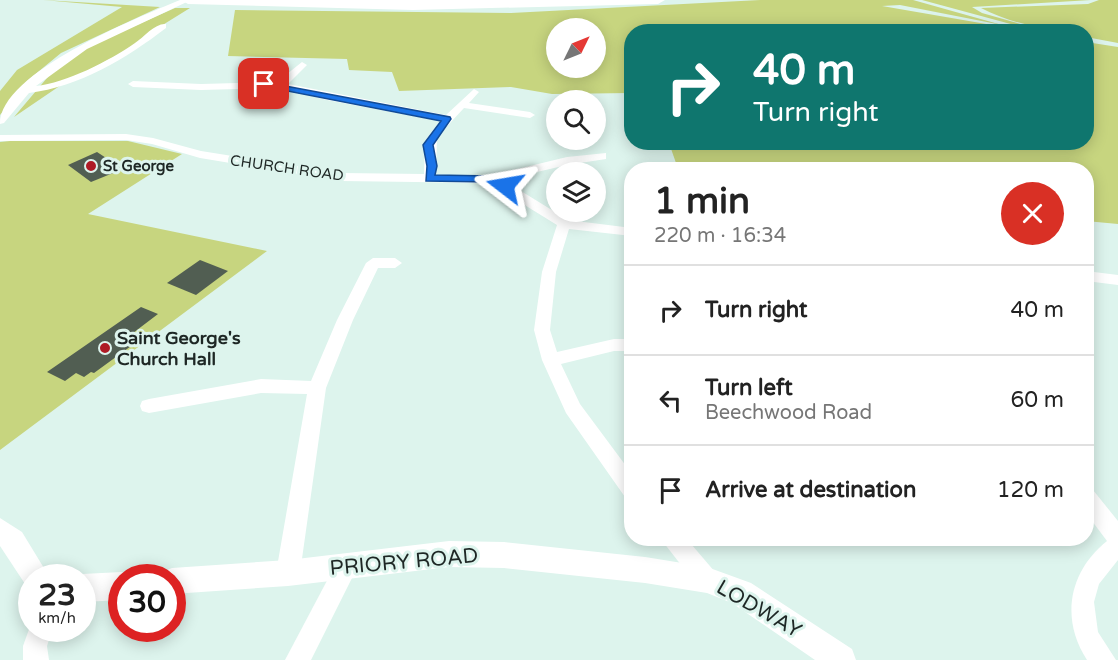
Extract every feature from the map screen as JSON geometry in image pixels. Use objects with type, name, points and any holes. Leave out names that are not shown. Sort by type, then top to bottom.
[{"type":"highway","points":[[187,0],[413,6],[658,0]]},
{"type":"street","points":[[0,121],[24,90],[51,65],[80,47],[187,0]]},
{"type":"street","points":[[24,90],[53,87],[65,83],[137,46],[163,26]]},
{"type":"street","points":[[279,85],[299,69],[282,72]]},
{"type":"street","points":[[134,84],[153,82],[201,87],[279,85],[314,94],[447,119]]},
{"type":"street","points":[[314,94],[324,88]]},
{"type":"street","points":[[429,178],[432,166],[428,145],[447,119],[474,92]]},
{"type":"street","points":[[462,105],[530,115]]},
{"type":"street","name":"CHURCH ROAD","points":[[0,138],[126,137],[153,141],[200,154],[341,177],[492,179],[552,213],[564,224]]},
{"type":"street","points":[[492,179],[567,161],[602,156]]},
{"type":"street","points":[[624,231],[564,224],[549,272],[542,330],[551,360],[573,408],[624,480]]},
{"type":"street","points":[[288,573],[317,388],[367,260],[395,263]]},
{"type":"street","points":[[1094,277],[1118,280]]},
{"type":"street","points":[[551,360],[614,345],[624,345]]},
{"type":"street","points":[[149,406],[173,393],[261,386],[317,388]]},
{"type":"street","points":[[1094,507],[1118,538]]},
{"type":"street","points":[[0,530],[14,541],[29,564]]},
{"type":"street","points":[[677,546],[707,580]]},
{"type":"street","points":[[1103,660],[1094,651],[1084,631],[1081,608],[1086,587],[1097,565],[1118,546]]},
{"type":"street","name":"PRIORY ROAD","points":[[186,580],[288,573],[449,554],[504,555],[707,580]]},
{"type":"street","points":[[298,660],[347,566]]},
{"type":"street","name":"LODWAY","points":[[707,580],[751,599],[841,660]]},
{"type":"street","points":[[36,642],[36,660]]},
{"type":"green space","points":[[43,0],[160,7],[61,53],[27,81],[0,115],[0,91],[17,70],[122,7]]},
{"type":"green space","points":[[760,0],[913,0],[998,24],[900,5],[882,6],[986,24],[624,24],[624,93],[606,93],[606,90],[546,90],[546,93],[511,87],[399,91],[392,72],[349,70],[347,59],[228,56],[235,10],[511,13]]},
{"type":"green space","points":[[922,0],[1091,0],[972,7],[982,13],[1020,24],[1011,24]]},
{"type":"green space","points":[[1099,0],[1118,0],[1118,43],[1094,38],[1094,24],[1024,24],[981,8],[1088,4]]},
{"type":"green space","points":[[175,8],[190,8],[135,46],[64,83],[14,117],[58,65],[85,48]]},
{"type":"green space","points":[[1094,43],[1118,47],[1118,224],[1094,222],[1094,162],[676,162],[671,150],[1094,150]]},
{"type":"green space","points":[[128,141],[182,154],[88,214],[267,251],[0,450],[0,142]]},
{"type":"building","name":"St George","points":[[97,152],[123,169],[91,182],[68,165]]},
{"type":"building","points":[[200,260],[228,271],[196,295],[167,283]]},
{"type":"building","name":"Saint George's Church Hall","points":[[141,307],[158,314],[133,333],[142,338],[94,373],[91,372],[84,377],[76,373],[65,381],[47,372]]},
{"type":"place","name":"St George","points":[[91,166]]},
{"type":"place","name":"Saint George's Church Hall","points":[[105,348]]},
{"type":"route","points":[[264,84],[279,85],[327,97],[447,119],[432,136],[428,145],[432,159],[429,178],[492,179],[505,186]]}]
